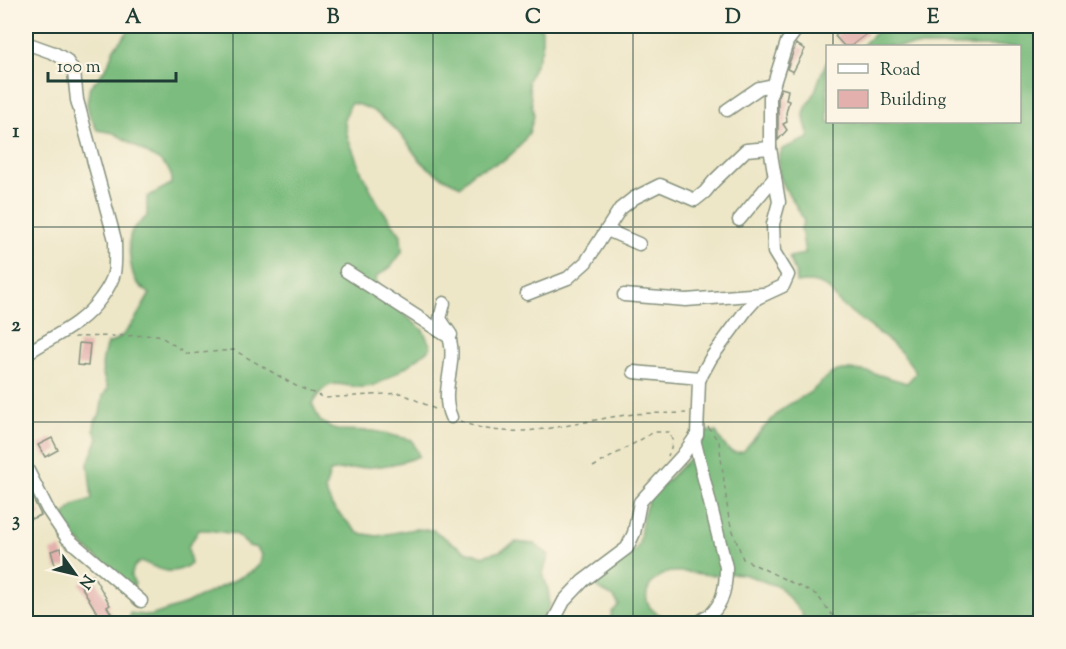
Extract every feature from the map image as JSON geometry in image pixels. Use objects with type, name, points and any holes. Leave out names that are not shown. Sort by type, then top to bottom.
[{"type":"street","points":[[552,624],[564,601],[584,581],[627,548],[634,533],[639,502],[682,456],[697,435],[700,378],[711,358],[747,309],[764,294],[783,285],[788,275],[774,252],[773,224],[779,202],[770,148],[770,96],[787,42],[800,26]]},
{"type":"street","points":[[26,43],[66,60],[74,72],[77,100],[115,240],[114,274],[111,283],[92,310],[80,321],[26,354]]},
{"type":"street","points":[[727,110],[759,88],[773,85]]},
{"type":"street","points":[[527,294],[568,278],[586,262],[620,209],[633,198],[660,185],[695,200],[746,150],[770,148]]},
{"type":"street","points":[[739,220],[775,177]]},
{"type":"street","points":[[606,230],[639,244]]},
{"type":"street","points":[[346,271],[449,337],[451,342]]},
{"type":"street","points":[[624,295],[686,300],[764,294]]},
{"type":"street","points":[[444,303],[440,319],[451,333],[452,355],[446,391],[447,408],[451,417]]},
{"type":"street","points":[[634,372],[700,378]]},
{"type":"street","points":[[694,439],[726,567],[722,599],[702,622]]},
{"type":"street","points":[[26,467],[48,510],[67,538],[141,601]]},
{"type":"path","points":[[76,337],[158,335],[188,354],[234,350],[296,387],[326,398],[401,393],[451,417],[487,430],[524,431],[628,414],[698,413],[719,442],[729,520],[743,559],[817,595],[839,624]]},
{"type":"path","points":[[593,467],[654,432],[669,432],[673,442],[666,460]]},
{"type":"green space","points":[[133,26],[539,26],[542,29],[542,48],[528,81],[534,116],[529,133],[505,160],[473,172],[461,186],[442,177],[424,164],[387,121],[366,108],[351,103],[344,120],[348,138],[362,173],[379,205],[401,235],[402,252],[391,267],[376,277],[379,294],[423,330],[431,347],[403,369],[372,386],[354,387],[333,384],[319,393],[312,404],[320,421],[336,430],[374,431],[412,440],[419,456],[386,465],[330,472],[325,490],[332,506],[358,533],[377,536],[414,529],[433,530],[465,551],[482,556],[500,551],[516,542],[534,544],[549,555],[543,573],[550,605],[540,623],[128,623],[130,613],[150,616],[186,604],[253,571],[260,564],[262,555],[257,548],[249,546],[235,534],[199,530],[188,547],[191,564],[177,570],[166,571],[141,561],[134,567],[131,576],[135,584],[132,588],[72,536],[61,519],[74,505],[92,499],[88,463],[98,438],[94,430],[95,421],[100,414],[103,396],[108,388],[103,372],[105,350],[107,344],[127,330],[150,294],[139,285],[134,276],[130,255],[131,234],[133,229],[147,216],[147,197],[171,184],[171,175],[167,167],[114,133],[97,130],[89,113],[87,104],[90,86],[108,65],[114,48]]},
{"type":"green space","points":[[885,26],[1040,26],[1040,623],[984,623],[954,611],[924,612],[905,616],[876,615],[867,618],[864,623],[798,623],[803,615],[779,586],[740,574],[713,575],[678,572],[660,576],[650,585],[648,603],[662,616],[696,623],[609,623],[612,612],[619,605],[614,597],[598,589],[596,579],[635,551],[639,544],[643,516],[649,499],[693,455],[707,431],[716,432],[730,451],[744,451],[781,410],[810,392],[834,372],[859,370],[907,383],[916,373],[901,352],[840,303],[827,288],[812,282],[796,283],[796,274],[789,257],[805,254],[801,228],[804,222],[781,180],[779,160],[782,149],[809,138],[804,113],[826,64],[826,123],[1021,123],[1021,45],[863,45]]},
{"type":"green space","points":[[954,611],[984,623],[864,624],[867,618],[876,615],[905,616],[924,612]]},
{"type":"building","points":[[848,26],[862,26],[868,33],[852,45],[843,45],[835,36]]},
{"type":"building","points":[[796,44],[805,49],[793,72],[787,69]]},
{"type":"building","points":[[781,88],[788,90],[786,100],[789,101],[786,113],[787,122],[783,124],[787,130],[778,140],[778,97]]},
{"type":"building","points":[[79,343],[90,344],[88,366],[77,365]]},
{"type":"building","points":[[52,438],[58,450],[45,457],[38,445]]},
{"type":"building","points":[[32,497],[41,515],[31,519],[26,500]]},
{"type":"building","points":[[61,548],[67,566],[56,569],[51,551]]},
{"type":"building","points":[[93,575],[110,605],[107,607],[118,624],[91,624],[100,618],[80,584]]}]
